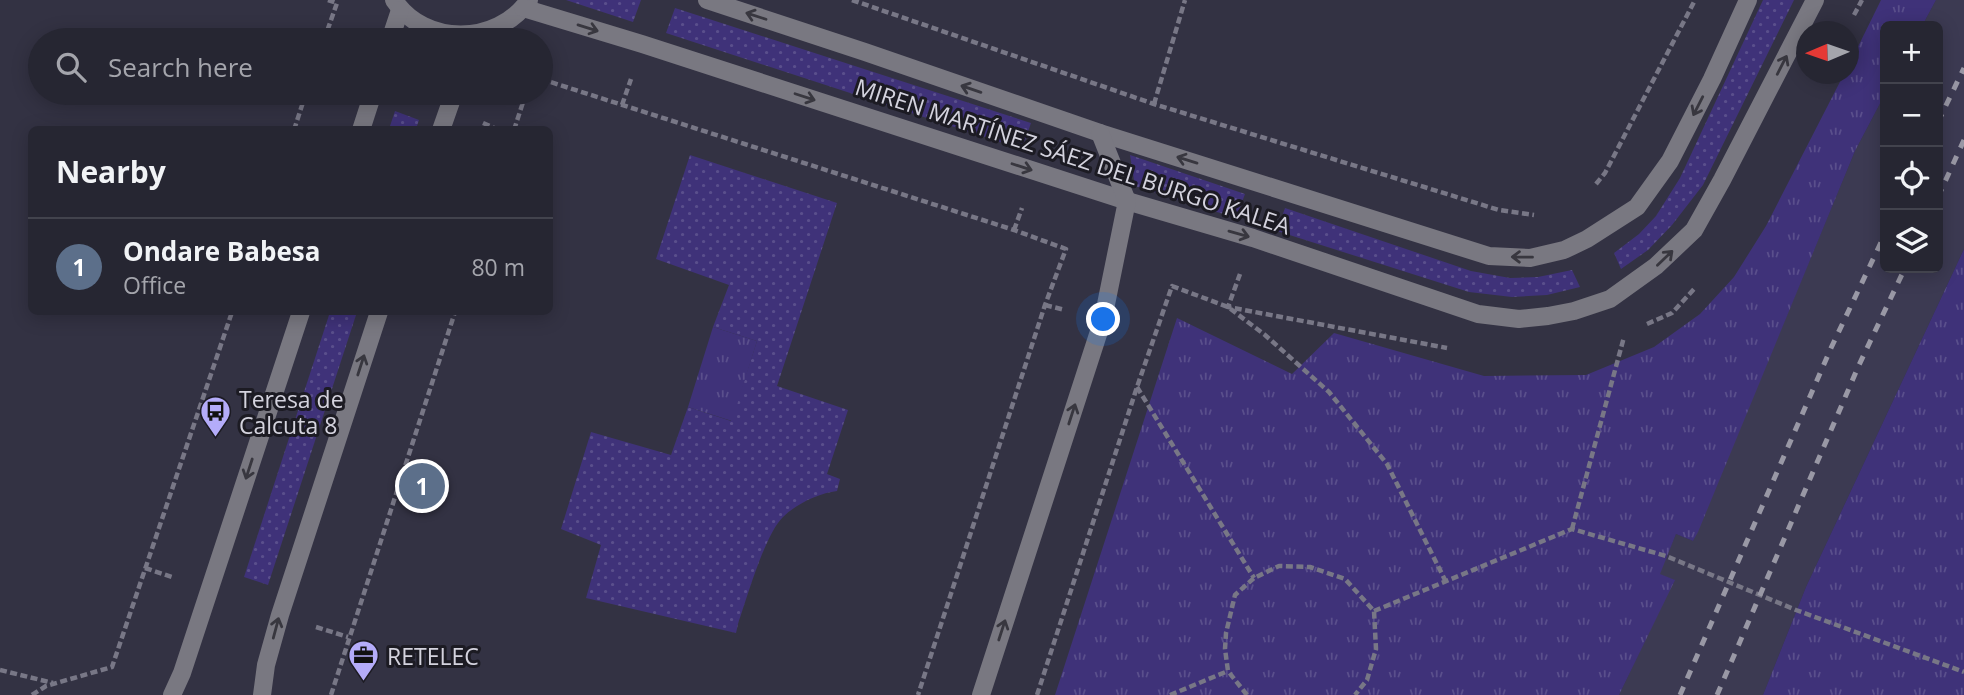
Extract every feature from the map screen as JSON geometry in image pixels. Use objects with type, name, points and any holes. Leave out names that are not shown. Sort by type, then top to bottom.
[{"type":"street","name":"MIREN MARTÍNEZ SÁEZ DEL BURGO KALEA","points":[[707,0],[1100,133],[1489,256],[1530,258],[1564,250],[1587,239],[1637,207],[1670,161],[1748,0]]},
{"type":"street","name":"MIREN MARTÍNEZ SÁEZ DEL BURGO KALEA","points":[[526,4],[1127,201],[1253,238],[1478,314],[1519,318],[1574,311],[1610,299],[1656,266],[1694,230],[1815,0]]},
{"type":"street","points":[[495,28],[526,4]]},
{"type":"street","points":[[397,5],[425,28]]},
{"type":"street","points":[[392,28],[397,5]]},
{"type":"street","points":[[362,126],[369,105]]},
{"type":"street","points":[[442,126],[450,105]]},
{"type":"street","points":[[981,695],[1103,319],[1127,201],[1100,133]]},
{"type":"street","points":[[172,695],[182,673],[300,315]]},
{"type":"street","points":[[262,695],[266,665],[279,615],[378,315]]},
{"type":"path","points":[[328,0],[337,3],[328,28]]},
{"type":"path","points":[[852,0],[1154,104],[1499,210],[1545,217]]},
{"type":"path","points":[[1154,104],[1185,0]]},
{"type":"path","points":[[1589,192],[1605,173],[1695,0]]},
{"type":"path","points":[[553,83],[1066,249],[1045,305],[918,695]]},
{"type":"path","points":[[294,126],[302,105]]},
{"type":"path","points":[[515,126],[522,105]]},
{"type":"path","points":[[1037,695],[1172,286],[1228,307],[1265,335],[1329,392],[1387,464],[1446,582]]},
{"type":"path","points":[[32,695],[46,686],[112,667],[231,315]]},
{"type":"path","points":[[331,695],[454,315]]},
{"type":"path","points":[[1572,529],[1625,334]]},
{"type":"path","points":[[1137,387],[1254,578]]},
{"type":"path","points":[[1374,611],[1572,529],[1666,556],[1796,610],[1964,672]]},
{"type":"path","points":[[1247,695],[1228,670],[1225,649],[1235,595],[1254,578],[1279,566],[1310,567],[1345,579],[1374,611],[1376,649],[1367,680],[1356,695]]},
{"type":"path","points":[[0,670],[54,684]]},
{"type":"path","points":[[1170,695],[1228,670]]},
{"type":"shaded area","points":[[1936,0],[1964,0],[1964,249],[1806,587],[1763,695],[1619,695],[1674,580],[1659,574],[1676,534],[1693,541],[1855,151],[1880,104],[1880,273],[1943,273],[1943,21],[1925,21]]},
{"type":"green space","points":[[566,0],[641,0],[633,22]]},
{"type":"green space","points":[[1763,0],[1794,0],[1703,185],[1672,225],[1648,250],[1621,269],[1614,253],[1639,234],[1656,216],[1680,178]]},
{"type":"green space","points":[[1881,0],[1936,0],[1925,21],[1880,21],[1880,104],[1855,151],[1698,532],[1693,541],[1676,534],[1660,574],[1675,580],[1619,695],[1055,695],[1177,318],[1292,374],[1334,333],[1484,376],[1586,375],[1654,347],[1700,314],[1734,277],[1766,226],[1839,84],[1859,84],[1859,45]]},
{"type":"green space","points":[[675,8],[1031,123],[1022,149],[666,33]]},
{"type":"green space","points":[[395,111],[419,120],[417,126],[390,126]]},
{"type":"green space","points":[[690,155],[837,203],[777,386],[848,410],[827,474],[840,479],[837,491],[801,504],[788,512],[776,525],[757,567],[736,633],[586,598],[601,545],[561,529],[591,432],[671,455],[688,407],[731,421],[757,341],[713,327],[729,285],[656,259]]},
{"type":"green space","points":[[1130,155],[1245,194],[1236,218],[1135,186]]},
{"type":"green space","points":[[1285,208],[1471,271],[1510,278],[1538,277],[1572,270],[1580,287],[1547,295],[1512,297],[1469,292],[1277,231]]},
{"type":"green space","points":[[1964,249],[1964,695],[1763,695],[1806,587]]},
{"type":"green space","points":[[329,315],[356,315],[268,585],[244,577]]},
{"type":"green space","points":[[713,327],[757,341],[732,421],[688,407]]},
{"type":"railway","points":[[1943,112],[1964,68]]},
{"type":"railway","points":[[1943,186],[1964,140]]},
{"type":"railway","points":[[1680,695],[1831,348],[1880,245]]},
{"type":"railway","points":[[1717,695],[1859,365],[1903,273]]},
{"type":"place","name":"Teresa de Calcuta 8","points":[[216,439]]},
{"type":"place","name":"Ondare Babesa","points":[[422,486]]},
{"type":"place","name":"RETELEC","points":[[364,683]]}]
